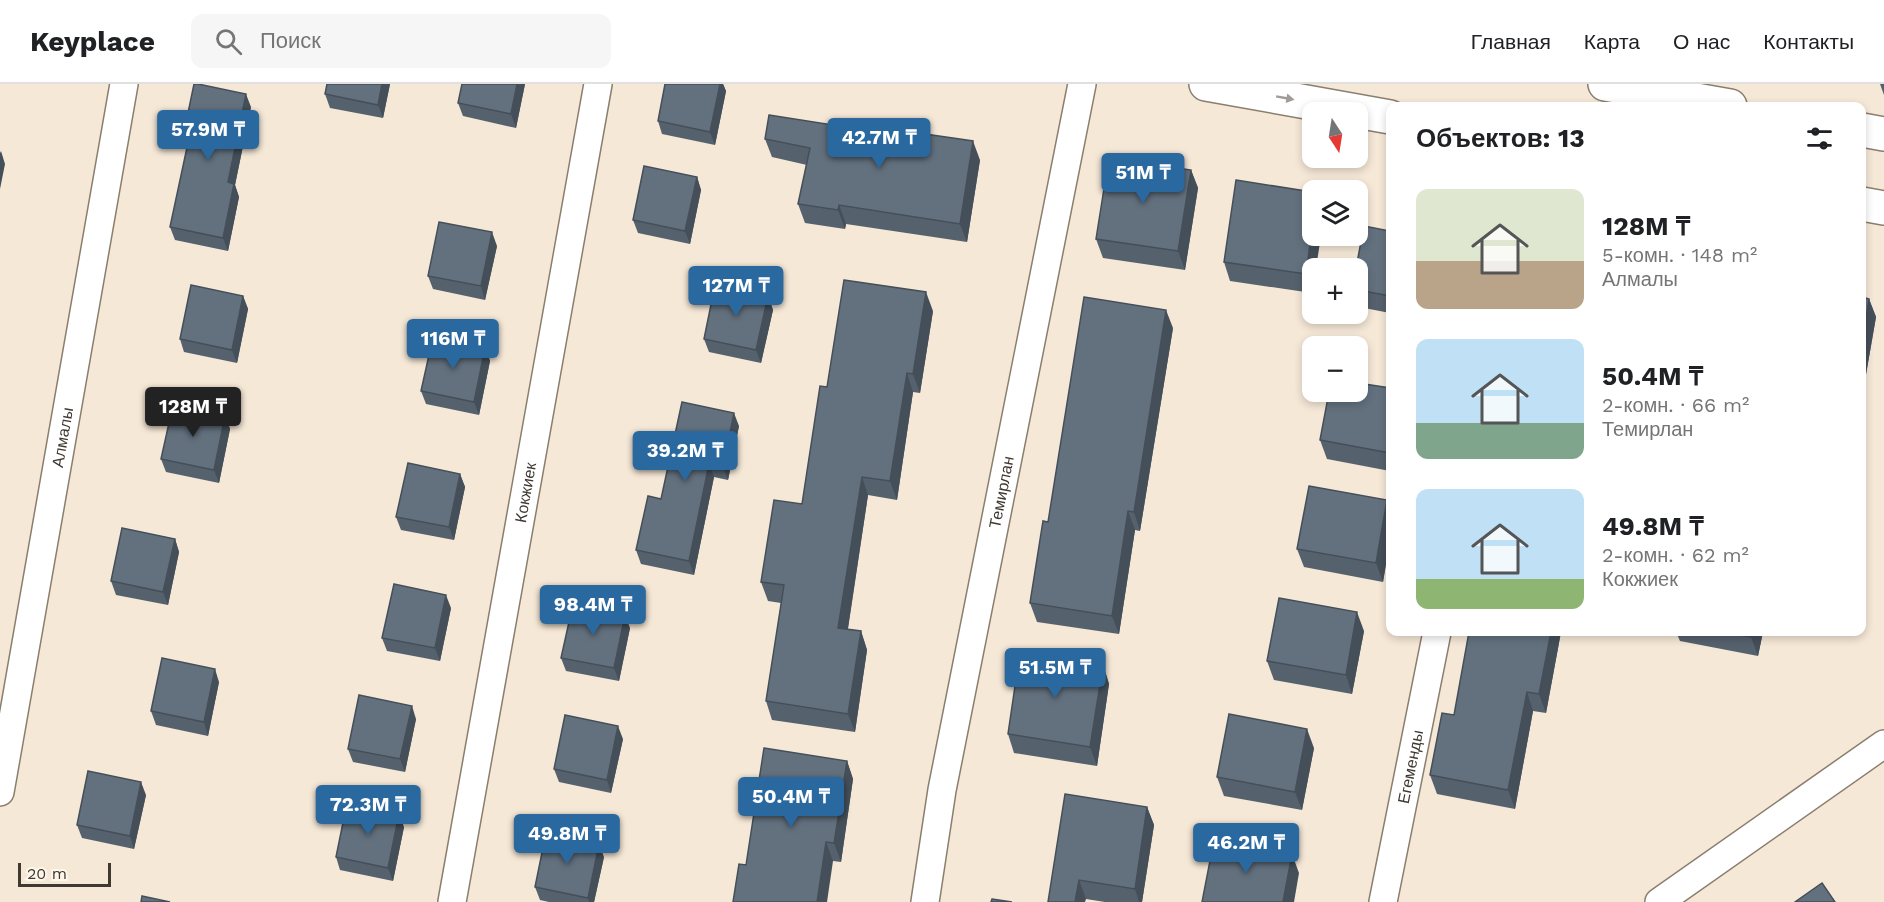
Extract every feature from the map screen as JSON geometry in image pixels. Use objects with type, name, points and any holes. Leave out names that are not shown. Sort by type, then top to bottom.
[{"type":"street","name":"Алмалы","points":[[0,792],[124,84]]},
{"type":"street","name":"Кокжиек","points":[[452,902],[598,84]]},
{"type":"street","name":"Темирлан","points":[[925,902],[944,778],[1082,84]]},
{"type":"street","points":[[1206,84],[1386,116]]},
{"type":"street","points":[[1605,84],[1707,102]]},
{"type":"street","points":[[1866,131],[1884,134]]},
{"type":"street","points":[[1866,205],[1884,208]]},
{"type":"street","name":"Егеменды","points":[[1383,902],[1436,636]]},
{"type":"street","points":[[1659,902],[1884,744]]},
{"type":"building","points":[[194,84],[246,94],[228,182],[234,184],[223,238],[170,227],[189,138],[183,137]]},
{"type":"building","points":[[327,84],[382,84],[378,105],[325,94]]},
{"type":"building","points":[[462,84],[517,84],[511,114],[458,103]]},
{"type":"building","points":[[665,84],[720,84],[710,132],[658,121]]},
{"type":"building","points":[[769,115],[890,134],[891,129],[973,141],[960,224],[839,205],[838,210],[798,204],[810,148],[765,139]]},
{"type":"building","points":[[1109,157],[1191,170],[1178,251],[1096,239]]},
{"type":"building","points":[[644,166],[697,177],[685,231],[633,220]]},
{"type":"building","points":[[1236,180],[1302,190],[1302,246],[1310,246],[1308,258],[1302,258],[1302,273],[1224,262]]},
{"type":"building","points":[[439,222],[492,232],[481,286],[428,276]]},
{"type":"building","points":[[1368,227],[1386,230],[1386,295],[1368,292],[1368,258],[1358,258],[1360,246],[1368,246]]},
{"type":"building","points":[[844,280],[926,292],[913,374],[907,373],[890,481],[862,477],[838,628],[861,631],[848,714],[766,701],[784,585],[761,582],[774,500],[802,504],[820,386],[827,387]]},
{"type":"building","points":[[191,285],[243,296],[232,350],[180,339]]},
{"type":"building","points":[[715,285],[768,296],[756,350],[704,339]]},
{"type":"building","points":[[1084,297],[1166,310],[1134,512],[1128,511],[1112,616],[1030,603],[1043,521],[1048,522]]},
{"type":"building","points":[[1866,298],[1869,299],[1866,317]]},
{"type":"building","points":[[433,337],[485,348],[474,402],[421,391]]},
{"type":"building","points":[[1368,385],[1386,387],[1386,452],[1320,440],[1327,402],[1368,402]]},
{"type":"building","points":[[682,402],[734,413],[723,467],[709,464],[689,561],[636,550],[648,496],[661,499]]},
{"type":"building","points":[[173,405],[225,416],[214,470],[161,459]]},
{"type":"building","points":[[408,463],[460,474],[449,527],[396,517]]},
{"type":"building","points":[[1309,486],[1386,500],[1376,563],[1297,549]]},
{"type":"building","points":[[122,528],[175,539],[163,592],[111,581]]},
{"type":"building","points":[[394,584],[446,595],[435,648],[382,638]]},
{"type":"building","points":[[1279,598],[1357,612],[1346,675],[1267,661]]},
{"type":"building","points":[[573,604],[625,615],[614,668],[561,658]]},
{"type":"building","points":[[1468,636],[1550,636],[1539,694],[1527,692],[1508,790],[1430,775],[1442,713],[1454,715]]},
{"type":"building","points":[[1020,652],[1103,665],[1090,747],[1008,734]]},
{"type":"building","points":[[162,658],[215,669],[204,722],[151,711]]},
{"type":"building","points":[[359,695],[412,706],[400,759],[348,749]]},
{"type":"building","points":[[1229,714],[1307,729],[1295,792],[1217,777]]},
{"type":"building","points":[[565,715],[618,726],[607,780],[554,769]]},
{"type":"building","points":[[764,748],[847,761],[834,843],[826,842],[817,902],[733,902],[739,864],[746,865]]},
{"type":"building","points":[[88,771],[141,782],[130,836],[77,825]]},
{"type":"building","points":[[1065,794],[1147,807],[1135,889],[1079,880],[1075,902],[1048,902]]},
{"type":"building","points":[[347,803],[399,814],[388,868],[336,857]]},
{"type":"building","points":[[546,833],[599,844],[588,898],[535,887]]},
{"type":"building","points":[[1214,840],[1292,854],[1283,902],[1202,902]]},
{"type":"building","points":[[1822,883],[1835,902],[1795,902]]},
{"type":"building","points":[[142,896],[170,902],[141,902]]},
{"type":"building","points":[[992,899],[1012,902],[991,902]]}]
